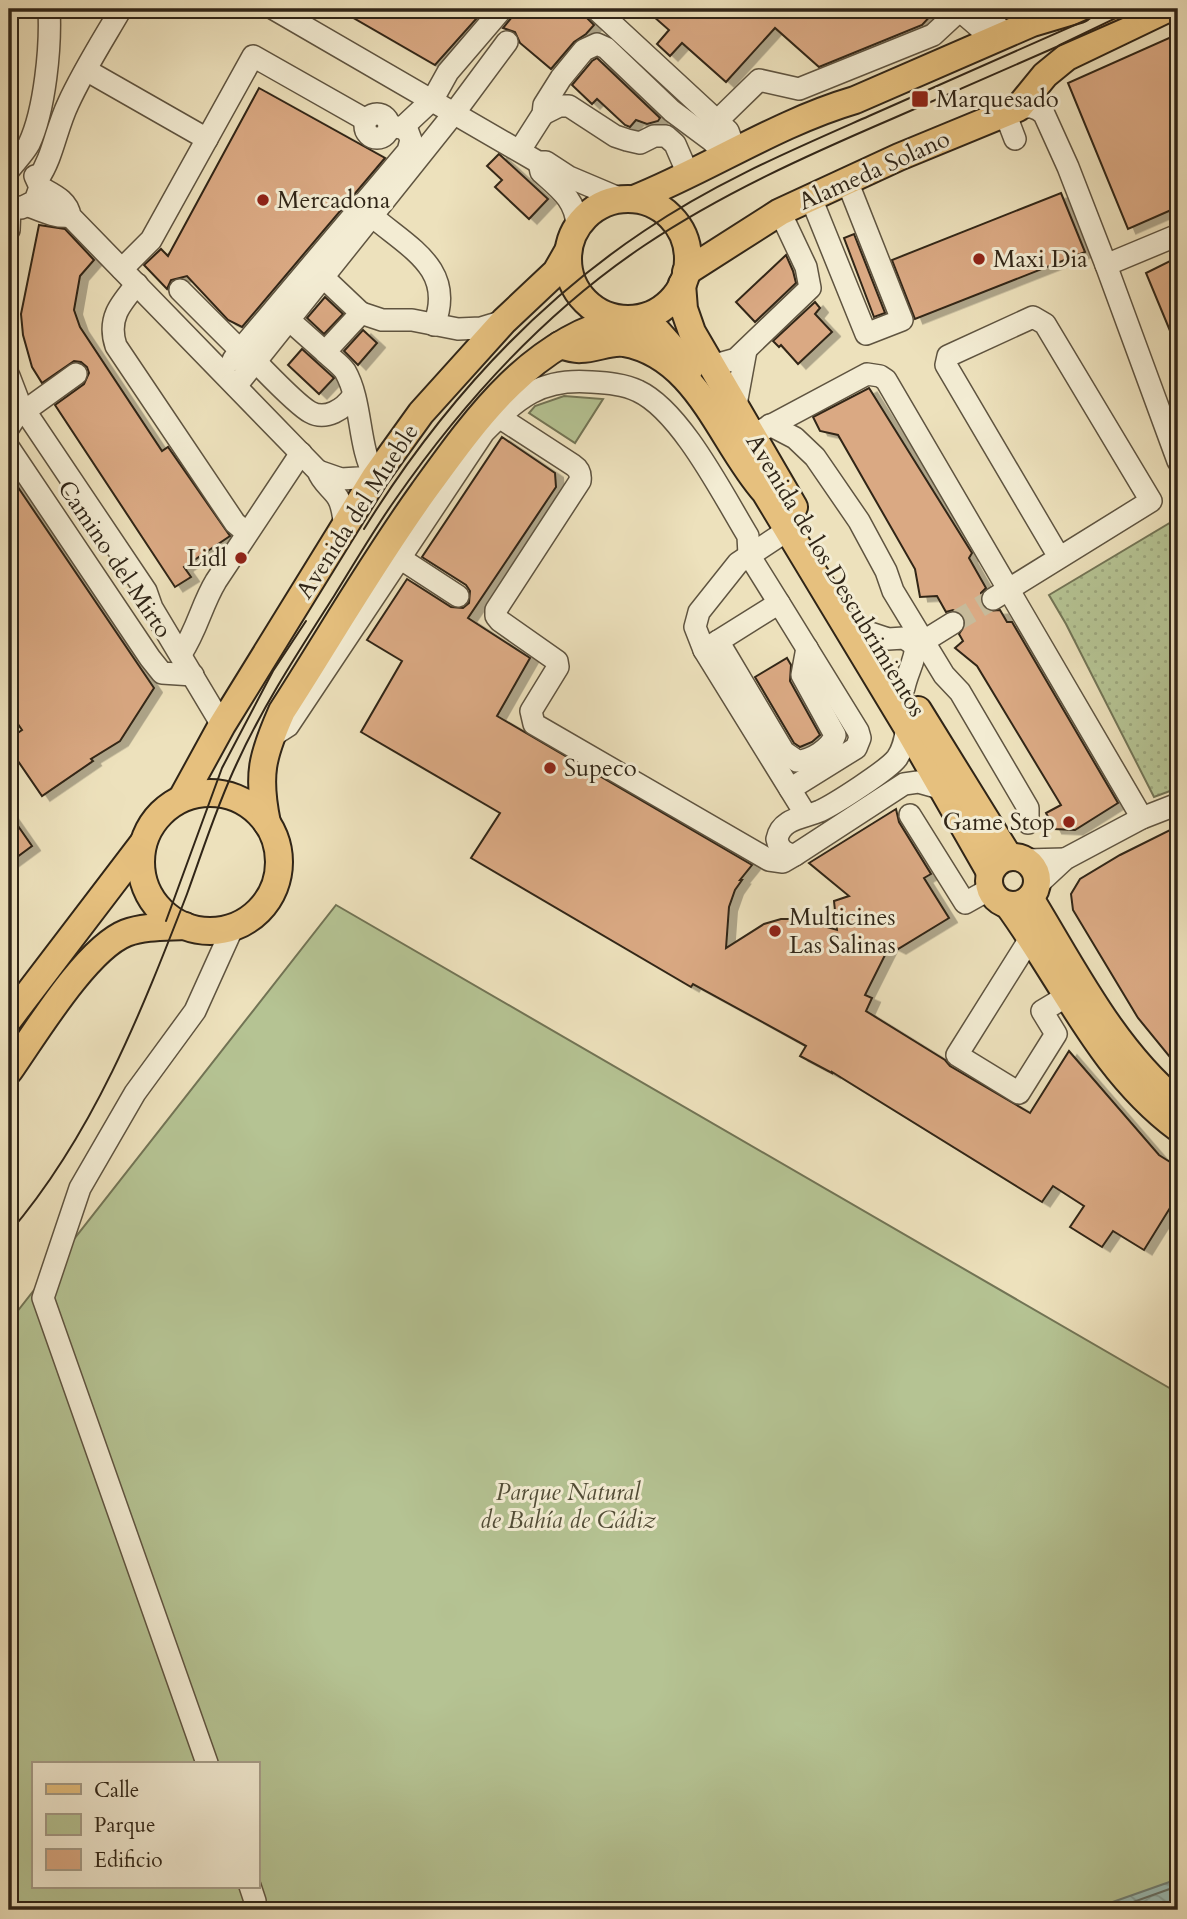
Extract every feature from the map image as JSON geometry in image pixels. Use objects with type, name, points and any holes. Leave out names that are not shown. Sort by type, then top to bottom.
[{"type":"main road","points":[[628,199],[659,208],[677,225],[687,248],[684,278],[668,304],[658,311],[628,319],[599,312],[580,295],[569,272],[568,251],[577,226],[596,208],[628,199],[688,174],[825,109],[855,100],[1032,23],[1079,9]]},
{"type":"main road","name":"Alameda Solano","points":[[684,278],[780,212],[1012,111],[1045,75],[1067,57],[1167,9]]},
{"type":"main road","name":"Avenida del Mueble","points":[[182,798],[222,725],[375,477],[421,413],[504,321],[556,272],[568,251]]},
{"type":"main road","name":"Avenida de los Descubrimientos","points":[[684,278],[684,309],[692,332],[735,410],[761,431],[870,633],[1013,881],[1031,937],[1108,1058],[1139,1092],[1178,1128]]},
{"type":"main road","name":"Avenida de los Descubrimientos","points":[[628,319],[657,331],[702,381],[758,471],[765,492]]},
{"type":"main road","name":"Avenida del Mueble","points":[[267,823],[261,776],[270,738],[282,711],[336,639],[469,428],[496,396],[544,354],[598,324],[628,319]]},
{"type":"main road","name":"Avenida de los Descubrimientos","points":[[560,345],[580,350],[622,343],[645,349],[687,380],[750,475],[765,492],[943,789],[1013,881],[1132,1057],[1178,1104]]},
{"type":"main road","points":[[9,1019],[143,843],[157,816],[182,798],[197,793],[224,794],[241,800],[256,810],[267,823],[275,840],[279,857],[278,875],[272,892],[257,912],[233,927],[201,930],[170,919],[154,903],[146,889],[140,859],[143,843]]},
{"type":"main road","points":[[9,1071],[94,954],[128,932],[185,926]]},
{"type":"street","points":[[28,146],[46,72],[49,9]]},
{"type":"street","points":[[16,205],[35,201],[55,134],[68,103],[121,9]]},
{"type":"street","points":[[274,9],[529,156],[546,162],[569,177],[628,199]]},
{"type":"street","points":[[247,533],[236,523],[116,346],[112,335],[115,312],[130,276],[253,56],[366,120],[365,131],[374,138],[384,136],[433,99],[448,72],[502,9]]},
{"type":"street","points":[[596,9],[728,131],[730,152]]},
{"type":"street","points":[[717,121],[759,80],[799,89],[933,36],[959,9],[995,39]]},
{"type":"street","points":[[987,9],[995,39]]},
{"type":"street","points":[[248,356],[289,320],[455,112],[507,42]]},
{"type":"street","points":[[529,156],[544,105],[561,78],[584,50],[597,44],[606,48],[672,111],[730,152]]},
{"type":"street","points":[[86,70],[207,139]]},
{"type":"street","points":[[9,171],[68,103]]},
{"type":"street","points":[[543,114],[559,106],[569,106],[627,140],[640,143],[654,136],[666,136],[675,144],[688,174]]},
{"type":"street","points":[[1015,139],[1012,111],[1028,106],[1037,108],[1044,114],[1106,265],[1178,461]]},
{"type":"street","points":[[654,136],[672,111]]},
{"type":"street","points":[[229,379],[408,152],[410,134],[396,127]]},
{"type":"street","points":[[529,156],[541,172],[566,193],[573,203],[577,226]]},
{"type":"street","points":[[9,171],[26,169],[39,183],[61,199],[69,208],[70,216],[318,471],[322,481],[342,505],[345,526]]},
{"type":"street","points":[[811,198],[866,334],[902,320],[847,181]]},
{"type":"street","points":[[16,205],[49,214],[70,216]]},
{"type":"street","points":[[9,230],[16,205]]},
{"type":"street","points":[[711,366],[736,359],[810,288],[806,267],[780,212]]},
{"type":"street","points":[[372,216],[429,264],[437,278],[441,294],[440,310],[434,325]]},
{"type":"street","points":[[1106,265],[1178,235]]},
{"type":"street","points":[[323,277],[361,313],[382,320],[412,320],[458,329],[481,328],[504,321]]},
{"type":"street","points":[[180,290],[310,412],[330,414],[339,410],[354,396]]},
{"type":"street","points":[[325,352],[361,313]]},
{"type":"street","points":[[1001,594],[1151,501],[1045,324],[1033,317],[948,356],[946,365],[1059,558]]},
{"type":"street","points":[[289,320],[344,370],[354,396],[366,461],[375,477],[341,479],[318,471]]},
{"type":"street","points":[[735,410],[746,351]]},
{"type":"street","points":[[9,427],[25,411],[76,374]]},
{"type":"street","points":[[761,431],[867,374],[880,376],[890,385],[1001,594],[1142,818]]},
{"type":"street","points":[[458,596],[391,553],[484,432],[535,389],[559,381],[612,383],[639,391],[678,424],[748,536],[750,555],[860,738],[856,748],[790,789]]},
{"type":"street","points":[[11,386],[146,591],[152,608],[222,725]]},
{"type":"street","points":[[499,417],[573,465],[580,477],[580,481],[496,610],[500,621],[557,661],[558,667],[531,711],[534,724],[769,860],[783,862],[904,784],[918,782],[943,789]]},
{"type":"street","points":[[761,431],[795,439],[815,457],[859,521],[920,644],[960,692],[1028,808],[1028,823]]},
{"type":"street","name":"Camino del Mirto","points":[[9,448],[162,673],[193,675]]},
{"type":"street","points":[[181,654],[194,635],[203,613],[204,600],[301,453]]},
{"type":"street","points":[[788,530],[738,563],[699,612],[695,627],[784,752],[791,760],[802,762],[830,746],[835,735],[802,675],[807,648]]},
{"type":"street","points":[[711,646],[779,603]]},
{"type":"street","points":[[904,688],[920,644],[953,623]]},
{"type":"street","points":[[870,633],[888,639],[904,638],[920,644]]},
{"type":"street","points":[[711,646],[806,815]]},
{"type":"street","points":[[795,855],[784,852],[778,844],[778,834],[783,826],[821,811],[889,767],[905,742],[907,727]]},
{"type":"street","points":[[910,815],[965,904],[1065,859],[1142,818],[1178,804]]},
{"type":"street","points":[[207,1762],[43,1298],[80,1188],[135,1093],[195,1011],[233,927]]},
{"type":"street","points":[[1031,937],[957,1055],[1019,1093],[1056,1034],[1042,1010],[1067,996]]},
{"type":"green space","points":[[564,396],[603,399],[575,443],[529,413],[535,406]]},
{"type":"green space","points":[[1178,518],[1178,788],[1154,797],[1049,595]]},
{"type":"green space","name":"Parque Natural de Bahía de Cádiz","points":[[336,905],[1178,1393],[1178,1910],[9,1910],[9,1322]]},
{"type":"water","points":[[1178,1879],[1178,1910],[1090,1910]]},
{"type":"building","points":[[338,9],[485,9],[435,65]]},
{"type":"building","points":[[515,9],[578,9],[594,25],[574,42],[551,69],[520,43],[515,32],[503,28]]},
{"type":"building","points":[[645,9],[937,9],[922,25],[819,67],[775,28],[726,82],[682,43],[670,56],[657,44],[669,30]]},
{"type":"building","points":[[1178,34],[1178,207],[1128,229],[1068,83]]},
{"type":"building","points":[[597,58],[660,118],[658,121],[647,124],[636,120],[630,127],[625,125],[597,99],[592,104],[572,85]]},
{"type":"building","points":[[259,88],[385,158],[242,327],[228,320],[187,276],[171,280],[167,289],[144,265],[161,249],[168,256]]},
{"type":"building","points":[[499,154],[548,199],[529,219],[495,187],[502,180],[487,166]]},
{"type":"building","points":[[1061,193],[1085,252],[915,319],[892,260]]},
{"type":"building","points":[[39,225],[65,229],[94,260],[80,276],[74,310],[80,327],[162,451],[168,447],[230,536],[184,567],[191,577],[175,587],[55,405],[84,384],[89,373],[87,367],[74,361],[42,383],[32,367],[23,335],[21,314]]},
{"type":"building","points":[[854,234],[885,313],[874,317],[844,238]]},
{"type":"building","points":[[786,255],[796,283],[755,322],[736,302]]},
{"type":"building","points":[[1178,257],[1178,350],[1146,273]]},
{"type":"building","points":[[325,297],[343,314],[324,334],[307,318]]},
{"type":"building","points":[[815,302],[820,308],[815,314],[832,332],[798,364],[781,345],[779,347],[773,341]]},
{"type":"building","points":[[363,330],[377,343],[358,365],[344,351]]},
{"type":"building","points":[[302,349],[334,378],[319,394],[288,365]]},
{"type":"building","points":[[869,388],[972,553],[969,558],[986,588],[981,593],[982,605],[987,611],[1000,610],[1007,622],[1012,622],[1118,803],[1075,830],[1054,829],[1046,813],[1061,805],[977,666],[955,648],[963,641],[959,634],[966,623],[964,616],[953,610],[946,612],[937,596],[920,597],[915,569],[838,435],[820,431],[813,417]]},
{"type":"building","points":[[502,437],[555,473],[556,487],[468,618],[530,658],[497,716],[752,865],[740,880],[729,907],[726,948],[764,924],[781,919],[799,919],[837,930],[834,901],[849,896],[809,863],[896,809],[899,822],[931,874],[924,878],[949,918],[898,949],[890,945],[865,995],[872,998],[866,1011],[945,1060],[950,1066],[1030,1113],[1069,1051],[1159,1155],[1178,1167],[1178,1195],[1144,1250],[1113,1231],[1102,1247],[1070,1227],[1084,1206],[1053,1186],[1042,1202],[832,1072],[800,1056],[806,1046],[693,984],[691,987],[471,858],[500,813],[361,732],[402,661],[367,640],[407,579],[451,607],[463,608],[469,603],[470,591],[466,585],[422,557]]},
{"type":"building","points":[[9,474],[154,688],[120,741],[42,796],[9,748],[9,739],[22,730],[9,711]]},
{"type":"building","points":[[787,658],[791,665],[790,681],[820,735],[800,747],[794,743],[755,677]]},
{"type":"building","points":[[9,813],[32,846],[9,863]]},
{"type":"building","points":[[1178,826],[1178,1067],[1138,1018],[1073,910],[1071,894],[1080,879]]},
{"type":"tunnel","points":[[953,623],[993,599]]},
{"type":"tram line","points":[[364,529],[422,444],[488,365],[562,294],[644,231],[726,182],[782,155],[1111,9]]},
{"type":"tram line","points":[[9,1233],[66,1155],[112,1071],[170,939],[230,779],[270,699],[395,500],[449,428],[508,361],[573,299],[608,271],[705,208],[830,146],[1143,9]]},
{"type":"tram line","points":[[166,921],[222,768],[273,671],[306,621]]},
{"type":"place","name":"Marquesado","points":[[920,99]]},
{"type":"place","name":"Mercadona","points":[[263,200]]},
{"type":"place","name":"Maxi Dia","points":[[979,259]]},
{"type":"place","name":"Lidl","points":[[241,558]]},
{"type":"place","name":"Supeco","points":[[550,768]]},
{"type":"place","name":"Game Stop","points":[[1069,822]]},
{"type":"place","name":"Multicines Las Salinas","points":[[775,931]]}]
